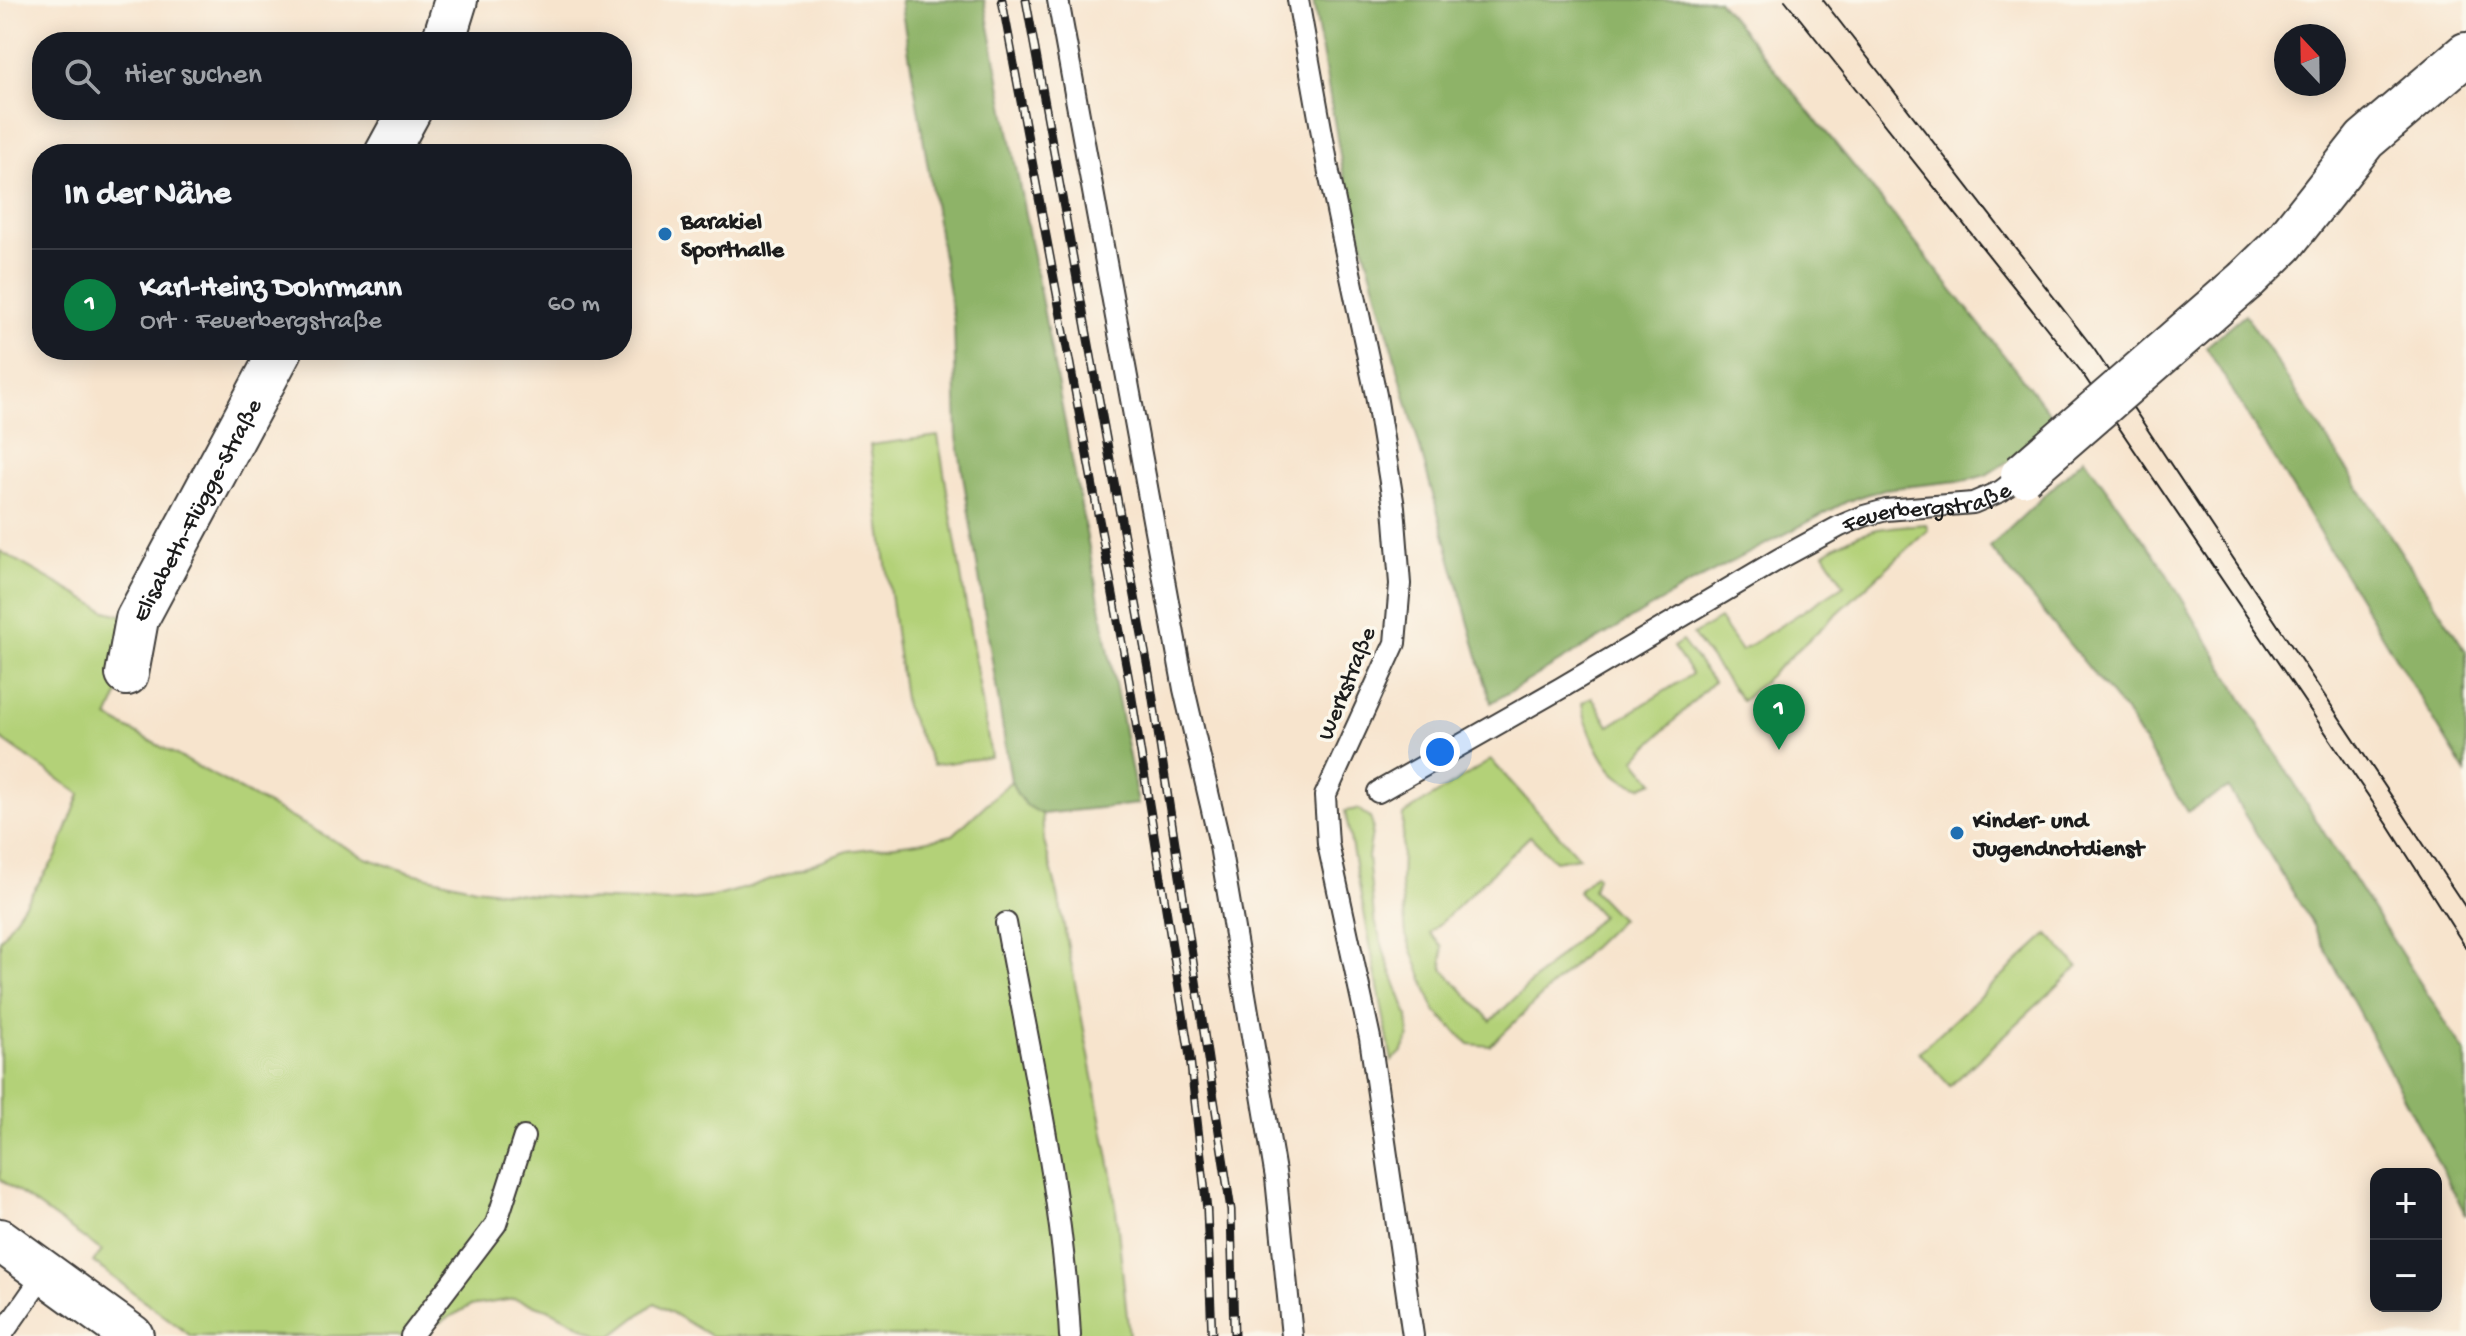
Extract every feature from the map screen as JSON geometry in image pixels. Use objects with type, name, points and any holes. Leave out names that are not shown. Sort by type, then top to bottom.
[{"type":"street","points":[[446,32],[456,0]]},
{"type":"street","name":"Feuerbergstraße","points":[[2022,475],[2246,280],[2283,244],[2365,140],[2466,54]]},
{"type":"street","points":[[391,144],[405,120]]},
{"type":"street","name":"Elisabeth-Flügge-Straße","points":[[127,674],[137,619],[276,360]]},
{"type":"street","points":[[0,1240],[132,1336]]},
{"type":"lane","points":[[1058,0],[1184,689],[1219,840],[1276,1178],[1292,1336]]},
{"type":"lane","name":"Werkstraße","points":[[1298,0],[1329,173],[1376,395],[1394,507],[1400,584],[1395,643],[1325,796],[1328,844],[1370,1038],[1413,1336]]},
{"type":"lane","name":"Feuerbergstraße","points":[[1378,792],[1840,526],[1886,510],[1973,503],[2001,491],[2022,475]]},
{"type":"lane","points":[[1006,923],[1054,1187],[1068,1294],[1070,1336]]},
{"type":"lane","points":[[411,1336],[496,1224],[524,1137]]},
{"type":"lane","points":[[1,1336],[45,1273]]},
{"type":"green space","points":[[900,0],[984,0],[1138,804],[1042,814],[1026,805],[1011,781],[957,437],[954,323]]},
{"type":"green space","points":[[1313,0],[1718,0],[2055,420],[2010,460],[1986,475],[1968,480],[1884,489],[1848,501],[1688,585],[1491,703],[1343,172]]},
{"type":"green space","points":[[2245,314],[2466,651],[2466,773],[2206,347]]},
{"type":"green space","points":[[938,436],[991,757],[933,765],[905,706],[870,445]]},
{"type":"green space","points":[[2084,458],[2159,561],[2326,836],[2466,1054],[2466,1215],[2310,920],[2228,788],[2187,812],[2125,712],[1990,547]]},
{"type":"green space","points":[[1926,524],[1928,530],[1742,701],[1693,635],[1719,619],[1741,651],[1844,585],[1824,553],[1850,538],[1873,530]]},
{"type":"green space","points":[[0,551],[106,611],[137,619],[127,674],[108,718],[366,858],[475,888],[579,899],[671,902],[714,897],[848,851],[953,835],[1011,781],[1023,800],[1042,814],[1044,841],[1058,895],[1113,1180],[1129,1336],[711,1336],[655,1303],[612,1336],[601,1336],[548,1309],[514,1299],[470,1306],[433,1326],[425,1336],[191,1336],[93,1262],[102,1251],[0,1179],[0,940],[56,857],[80,794],[0,738]]},
{"type":"green space","points":[[1682,641],[1713,682],[1635,759],[1654,782],[1642,787],[1621,779],[1606,763],[1590,732],[1582,703],[1592,697],[1609,726],[1692,674],[1673,647]]},
{"type":"green space","points":[[1491,760],[1579,857],[1555,861],[1530,836],[1430,933],[1442,946],[1443,969],[1491,1021],[1601,916],[1578,891],[1595,874],[1593,890],[1621,919],[1490,1046],[1469,1044],[1435,1011],[1406,935],[1401,884],[1403,815]]},
{"type":"green space","points":[[1358,809],[1370,818],[1373,826],[1368,857],[1374,917],[1408,1016],[1409,1037],[1403,1051],[1392,1061],[1345,811]]},
{"type":"green space","points":[[2048,934],[2078,967],[1950,1086],[1919,1052]]},
{"type":"tram line","points":[[1785,0],[2080,370],[2388,825],[2466,948]]},
{"type":"tram line","points":[[1823,0],[2094,349],[2466,908]]},
{"type":"railway","points":[[1002,0],[1129,680],[1190,1057],[1207,1210],[1212,1336]]},
{"type":"railway","points":[[1026,0],[1149,673],[1231,1210],[1234,1336]]},
{"type":"place","name":"Barakiel Sporthalle","points":[[665,234]]},
{"type":"place","name":"Karl-Heinz Dohrmann","points":[[1779,750]]},
{"type":"place","name":"Kinder- und Jugendnotdienst","points":[[1957,833]]}]
